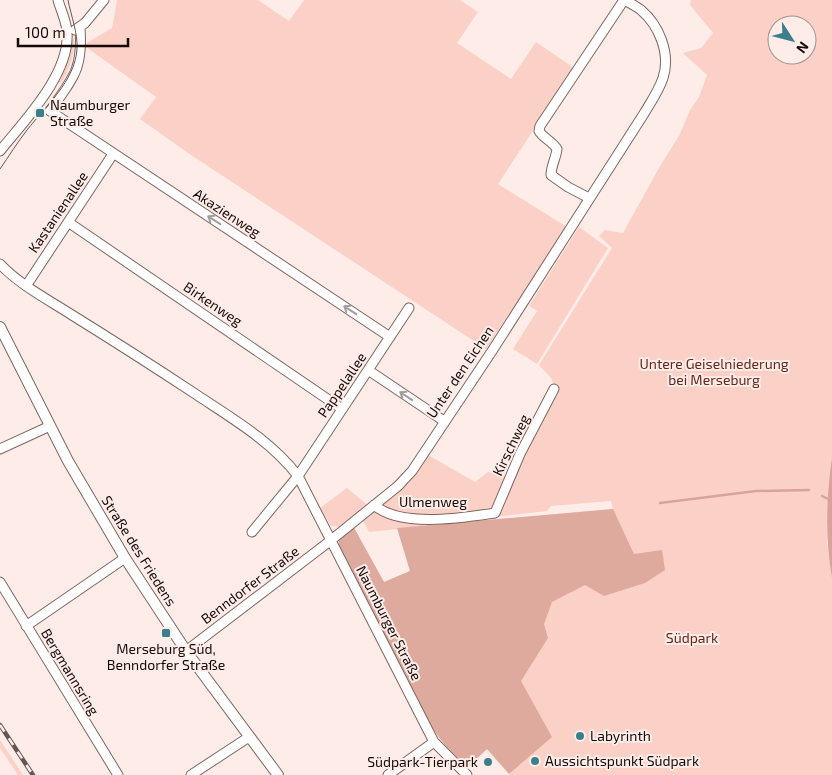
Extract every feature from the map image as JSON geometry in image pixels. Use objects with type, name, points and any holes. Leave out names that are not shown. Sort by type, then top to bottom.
[{"type":"street","points":[[0,151],[49,88],[63,60],[67,46],[67,32],[58,0]]},
{"type":"street","points":[[67,32],[80,28],[104,0]]},
{"type":"street","name":"Unter den Eichen","points":[[330,541],[398,486],[412,471],[492,351],[645,112],[664,78],[665,54],[660,36],[652,22],[641,10],[624,0],[540,126],[539,131],[553,142],[557,149],[551,174],[568,187],[589,198]]},
{"type":"street","name":"Akazienweg","points":[[80,28],[81,52],[77,71],[50,110],[390,337]]},
{"type":"street","name":"Kastanienallee","points":[[26,286],[114,154]]},
{"type":"street","name":"Birkenweg","points":[[68,222],[342,408]]},
{"type":"street","name":"Naumburger Straße","points":[[0,264],[26,286],[128,350],[252,432],[273,448],[288,463],[298,476],[434,742],[467,775]]},
{"type":"street","name":"Pappelallee","points":[[298,476],[409,308]]},
{"type":"street","name":"Straße des Friedens","points":[[0,327],[50,426],[125,558],[186,651],[278,775]]},
{"type":"street","points":[[368,370],[444,421]]},
{"type":"street","name":"Kirschweg","points":[[495,513],[520,454],[554,389]]},
{"type":"street","points":[[0,449],[50,426]]},
{"type":"street","points":[[252,532],[298,476]]},
{"type":"street","name":"Ulmenweg","points":[[374,505],[387,514],[406,518],[450,518],[495,513]]},
{"type":"street","name":"Benndorfer Straße","points":[[186,651],[330,541]]},
{"type":"street","points":[[26,626],[125,558]]},
{"type":"street","name":"Bergmannsring","points":[[0,582],[118,775]]},
{"type":"street","points":[[191,775],[249,737]]},
{"type":"street","points":[[388,775],[434,742]]},
{"type":"green space","points":[[117,0],[258,0],[289,21],[304,0],[460,0],[478,12],[457,43],[511,79],[536,42],[574,68],[498,184],[567,227],[486,349],[188,153],[140,119],[156,97],[83,45],[112,28]]},
{"type":"green space","points":[[691,0],[832,0],[832,491],[827,508],[827,542],[832,578],[832,775],[510,775],[487,749],[468,767],[446,746],[429,722],[339,548],[338,541],[353,526],[384,582],[410,571],[398,529],[369,532],[363,520],[409,483],[428,455],[475,482],[488,472],[504,476],[513,472],[534,427],[558,394],[551,378],[539,365],[612,248],[599,236],[605,230],[623,233],[680,134],[690,110],[699,97],[707,75],[683,53],[701,48],[713,33],[690,5]],"holes":[[[611,501],[613,509],[419,526],[547,511],[551,506]]]},
{"type":"green space","points":[[74,38],[74,50],[71,61],[62,82],[59,82],[69,54],[71,42]]},
{"type":"green space","points":[[579,227],[608,248],[537,364],[513,349],[537,311],[529,306]]},
{"type":"green space","points":[[347,488],[369,506],[341,527],[331,526],[320,508]]},
{"type":"green space","points":[[0,740],[23,775],[18,775],[0,748]]},
{"type":"shaded area","points":[[832,458],[832,578],[827,518]]},
{"type":"shaded area","points":[[613,509],[634,554],[662,550],[665,570],[645,583],[604,596],[585,585],[552,602],[544,624],[548,638],[521,681],[552,737],[509,774],[487,749],[468,767],[446,746],[429,722],[339,548],[339,537],[353,526],[384,582],[410,571],[397,528]]},
{"type":"waterway","points":[[660,503],[756,491],[809,490]]},
{"type":"waterway","points":[[822,496],[830,500]]},
{"type":"tram line","points":[[0,169],[27,130],[58,93],[71,72],[75,61],[77,43],[68,0]]},
{"type":"railway","points":[[0,725],[33,775]]},
{"type":"place","name":"Naumburger Straße","points":[[40,113]]},
{"type":"place","name":"Merseburg Süd, Benndorfer Straße","points":[[166,633]]},
{"type":"place","name":"Labyrinth","points":[[580,736]]},
{"type":"place","name":"Aussichtspunkt Südpark","points":[[535,761]]},
{"type":"place","name":"Südpark-Tierpark","points":[[488,762]]},
{"type":"park label","name":"Untere Geiselniederung bei Merseburg","points":[[714,372]]},
{"type":"park label","name":"Südpark","points":[[692,638]]}]
